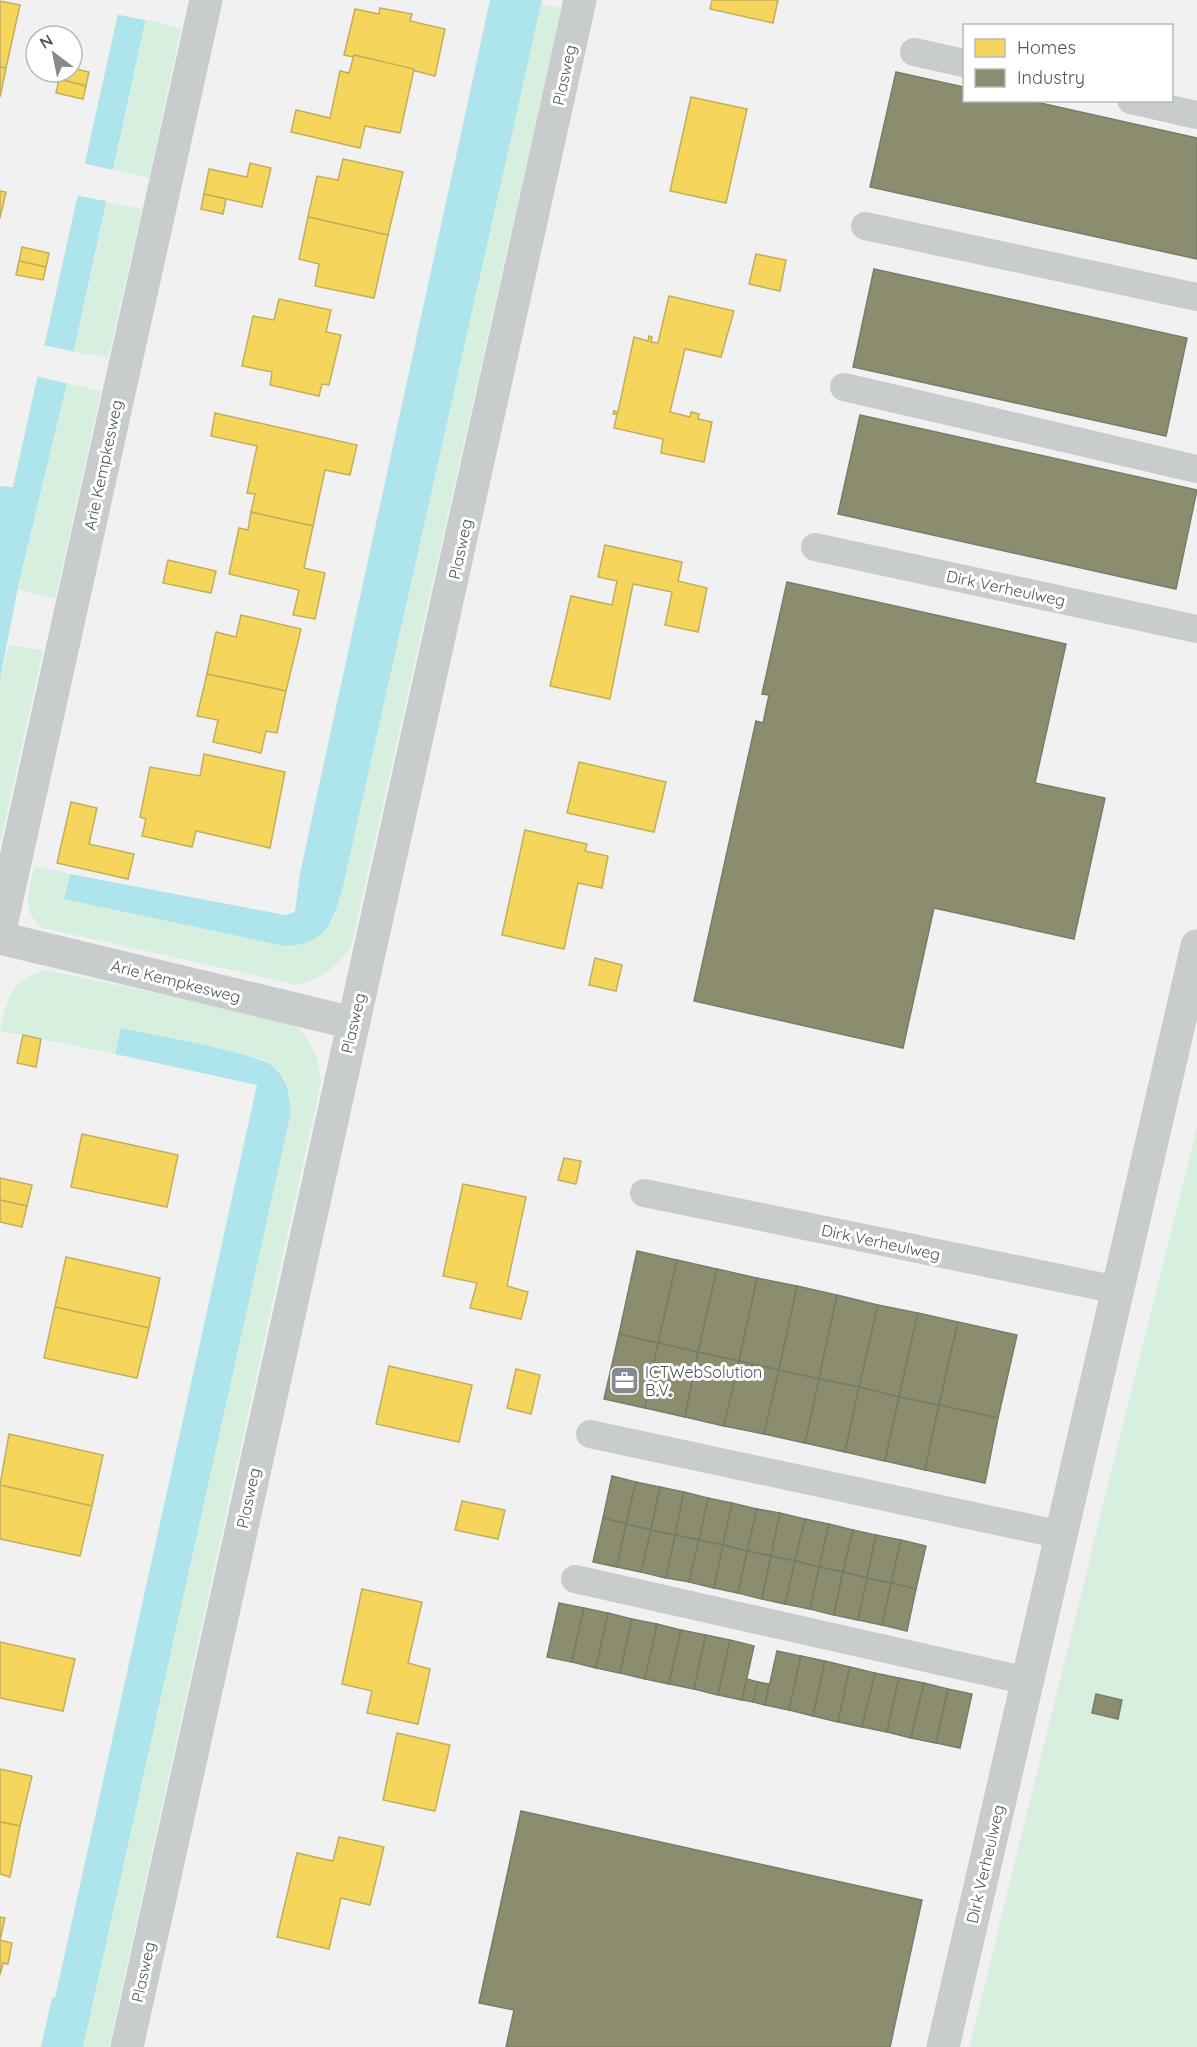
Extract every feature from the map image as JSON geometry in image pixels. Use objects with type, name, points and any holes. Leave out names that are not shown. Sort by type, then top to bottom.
[{"type":"street","name":"Arie Kempkesweg","points":[[0,930],[206,0]]},
{"type":"street","name":"Plasweg","points":[[127,2047],[353,1023],[413,764],[580,0]]},
{"type":"street","name":"Arie Kempkesweg","points":[[0,938],[353,1023]]},
{"type":"street","name":"Dirk Verheulweg","points":[[943,2047],[1118,1290],[1191,1006],[1197,946]]},
{"type":"lane","points":[[914,52],[963,63]]},
{"type":"lane","points":[[1140,102],[1197,115]]},
{"type":"lane","points":[[865,226],[1197,297]]},
{"type":"lane","points":[[844,387],[1197,469]]},
{"type":"lane","name":"Dirk Verheulweg","points":[[815,547],[1195,620]]},
{"type":"lane","name":"Dirk Verheulweg","points":[[644,1193],[1118,1290]]},
{"type":"lane","points":[[591,1434],[1062,1535]]},
{"type":"lane","points":[[575,1579],[1028,1681]]},
{"type":"green space","points":[[541,4],[561,8],[351,947],[328,971],[298,985],[43,928],[31,915],[29,908],[29,892],[35,866],[70,874],[64,899],[332,922],[343,886]]},
{"type":"green space","points":[[146,20],[181,28],[149,178],[114,170]]},
{"type":"green space","points":[[107,202],[142,209],[108,358],[74,352]]},
{"type":"green space","points":[[67,383],[101,391],[55,599],[18,589]]},
{"type":"green space","points":[[9,645],[43,650],[0,844],[0,680]]},
{"type":"green space","points":[[46,970],[289,1021],[303,1033],[312,1047],[318,1063],[321,1082],[109,2047],[83,2047],[291,1112],[290,1096],[284,1078],[264,1060],[121,1028],[115,1054],[0,1031],[12,992],[25,979]]},
{"type":"green space","points":[[1197,1126],[1197,2047],[969,2047]]},
{"type":"water","points":[[121,0],[150,0],[67,383],[18,587],[0,680],[0,486],[13,487]]},
{"type":"water","points":[[490,0],[542,0],[336,910],[326,929],[319,936],[299,945],[285,946],[64,899],[70,874],[285,915],[295,912],[300,873]]},
{"type":"water","points":[[121,1028],[225,1050],[262,1061],[272,1066],[284,1081],[289,1093],[291,1112],[83,2047],[41,2047],[52,1998],[55,1998],[257,1085],[115,1054]]},
{"type":"pier","points":[[118,0],[153,0],[149,21],[115,14]]},
{"type":"pier","points":[[82,163],[117,171],[110,202],[75,195]]},
{"type":"pier","points":[[42,345],[77,352],[70,384],[35,376]]},
{"type":"building: Homes","points":[[712,0],[778,0],[773,23],[710,9]]},
{"type":"building: Homes","points":[[0,1],[20,5],[6,68],[0,67]]},
{"type":"building: Homes","points":[[380,8],[412,14],[410,21],[445,29],[435,76],[354,55],[353,57],[344,55],[355,9],[379,14]]},
{"type":"building: Homes","points":[[354,55],[414,69],[400,133],[365,126],[360,148],[291,132],[296,110],[330,118],[340,71],[349,73]]},
{"type":"building: Homes","points":[[0,67],[6,68],[0,97]]},
{"type":"building: Homes","points":[[84,71],[89,72],[86,86],[78,84],[84,84]]},
{"type":"building: Homes","points":[[58,84],[86,86],[83,99],[56,93]]},
{"type":"building: Homes","points":[[691,97],[747,109],[726,203],[670,191]]},
{"type":"building: Homes","points":[[343,159],[403,172],[388,235],[308,217],[317,176],[338,180]]},
{"type":"building: Homes","points":[[250,163],[271,168],[262,207],[204,194],[209,169],[247,177]]},
{"type":"building: Homes","points":[[0,191],[6,192],[0,218]]},
{"type":"building: Homes","points":[[204,194],[226,199],[223,214],[201,209]]},
{"type":"building: Homes","points":[[308,217],[388,235],[374,298],[315,286],[319,264],[299,259]]},
{"type":"building: Homes","points":[[22,247],[49,253],[46,267],[19,261]]},
{"type":"building: Homes","points":[[756,254],[786,260],[780,291],[749,284]]},
{"type":"building: Homes","points":[[19,261],[46,267],[43,280],[16,275]]},
{"type":"building: Homes","points":[[669,296],[734,311],[721,357],[685,349],[670,412],[690,417],[691,412],[699,414],[698,419],[712,422],[704,462],[661,453],[663,439],[614,428],[617,414],[613,414],[614,411],[618,412],[634,337],[648,341],[649,336],[652,337],[651,342],[658,343]]},
{"type":"building: Homes","points":[[279,299],[331,310],[326,332],[341,335],[329,385],[322,384],[319,396],[270,385],[272,372],[242,366],[253,316],[274,320]]},
{"type":"building: Homes","points":[[215,413],[357,445],[350,475],[325,470],[313,526],[251,512],[255,494],[247,493],[257,446],[211,436]]},
{"type":"building: Homes","points":[[251,512],[313,526],[304,568],[325,573],[315,619],[293,615],[299,590],[229,574],[239,528],[248,530]]},
{"type":"building: Homes","points":[[605,545],[682,562],[678,581],[707,588],[698,632],[665,625],[672,592],[633,584],[610,699],[550,686],[571,596],[612,605],[617,581],[598,577]]},
{"type":"building: Homes","points":[[168,560],[216,571],[211,593],[163,583]]},
{"type":"building: Homes","points":[[241,615],[301,629],[286,691],[207,674],[216,632],[236,637]]},
{"type":"building: Homes","points":[[207,674],[286,691],[277,733],[266,731],[261,753],[213,742],[218,720],[197,716]]},
{"type":"building: Homes","points":[[204,754],[285,772],[270,848],[196,831],[192,847],[142,836],[146,819],[140,817],[150,767],[200,776]]},
{"type":"building: Homes","points":[[579,762],[666,782],[654,832],[567,813]]},
{"type":"building: Homes","points":[[71,802],[97,808],[89,844],[134,854],[128,879],[57,863]]},
{"type":"building: Homes","points":[[525,830],[587,844],[585,851],[608,856],[602,888],[578,883],[564,949],[502,935]]},
{"type":"building: Homes","points":[[595,958],[622,965],[616,991],[589,985]]},
{"type":"building: Homes","points":[[23,1035],[41,1039],[36,1067],[17,1063]]},
{"type":"building: Homes","points":[[82,1134],[178,1155],[167,1207],[71,1187]]},
{"type":"building: Homes","points":[[564,1158],[581,1161],[576,1184],[558,1180]]},
{"type":"building: Homes","points":[[0,1178],[32,1185],[27,1206],[0,1200]]},
{"type":"building: Homes","points":[[463,1184],[526,1197],[507,1286],[528,1292],[521,1319],[470,1308],[477,1283],[443,1276]]},
{"type":"building: Homes","points":[[0,1200],[27,1206],[22,1227],[0,1222]]},
{"type":"building: Homes","points":[[66,1257],[160,1278],[149,1328],[55,1307]]},
{"type":"building: Homes","points":[[55,1307],[149,1328],[137,1378],[44,1358]]},
{"type":"building: Homes","points":[[389,1366],[472,1385],[459,1442],[376,1424]]},
{"type":"building: Homes","points":[[516,1369],[540,1375],[531,1414],[507,1408]]},
{"type":"building: Homes","points":[[9,1434],[103,1455],[92,1506],[0,1485]]},
{"type":"building: Homes","points":[[0,1485],[92,1506],[80,1556],[0,1539]]},
{"type":"building: Homes","points":[[462,1501],[505,1510],[498,1539],[455,1530]]},
{"type":"building: Homes","points":[[362,1589],[422,1602],[408,1663],[430,1669],[418,1724],[367,1713],[372,1691],[342,1684]]},
{"type":"building: Homes","points":[[0,1642],[75,1659],[63,1711],[0,1698]]},
{"type":"building: Homes","points":[[397,1733],[450,1745],[435,1811],[383,1800]]},
{"type":"building: Homes","points":[[0,1769],[32,1776],[20,1826],[0,1822]]},
{"type":"building: Homes","points":[[0,1822],[20,1826],[10,1877],[0,1874]]},
{"type":"building: Homes","points":[[339,1837],[384,1847],[370,1905],[341,1898],[329,1949],[277,1937],[297,1853],[333,1861]]},
{"type":"building: Homes","points":[[0,1917],[5,1918],[0,1940]]},
{"type":"building: Homes","points":[[0,1940],[12,1943],[8,1964],[3,1963],[0,1975]]},
{"type":"building: Industry","points":[[896,72],[963,87],[963,102],[1036,102],[1197,138],[1197,259],[870,187]]},
{"type":"building: Industry","points":[[874,269],[1187,338],[1166,436],[853,367]]},
{"type":"building: Industry","points":[[860,415],[1197,490],[1176,589],[838,514]]},
{"type":"building: Industry","points":[[787,582],[1066,644],[1035,783],[1105,798],[1074,939],[934,908],[903,1048],[694,1001],[756,721],[763,723],[769,695],[762,694]]},
{"type":"building: Industry","points":[[637,1251],[677,1260],[658,1343],[619,1334]]},
{"type":"building: Industry","points":[[677,1260],[717,1269],[698,1352],[658,1343]]},
{"type":"building: Industry","points":[[717,1269],[757,1278],[739,1361],[698,1352]]},
{"type":"building: Industry","points":[[757,1278],[797,1286],[779,1370],[739,1361]]},
{"type":"building: Industry","points":[[797,1286],[837,1295],[819,1379],[779,1370]]},
{"type":"building: Industry","points":[[837,1295],[878,1305],[859,1387],[819,1379]]},
{"type":"building: Industry","points":[[878,1305],[918,1313],[899,1397],[859,1387]]},
{"type":"building: Industry","points":[[918,1313],[958,1322],[939,1405],[899,1397]]},
{"type":"building: Industry","points":[[958,1322],[1017,1335],[998,1418],[939,1405]]},
{"type":"building: Industry","points":[[619,1334],[658,1343],[645,1408],[604,1399]]},
{"type":"building: Industry","points":[[658,1343],[698,1352],[685,1417],[645,1408]]},
{"type":"building: Industry","points":[[698,1352],[739,1361],[724,1426],[685,1417]]},
{"type":"building: Industry","points":[[739,1361],[779,1370],[764,1434],[724,1426]]},
{"type":"building: Industry","points":[[779,1370],[819,1379],[805,1443],[764,1434]]},
{"type":"building: Industry","points":[[819,1379],[859,1387],[845,1452],[805,1443]]},
{"type":"building: Industry","points":[[859,1387],[899,1397],[885,1461],[845,1452]]},
{"type":"building: Industry","points":[[899,1397],[939,1405],[925,1470],[885,1461]]},
{"type":"building: Industry","points":[[939,1405],[998,1418],[985,1483],[925,1470]]},
{"type":"building: Industry","points":[[612,1476],[636,1482],[626,1524],[603,1518]]},
{"type":"building: Industry","points":[[636,1482],[660,1487],[651,1530],[626,1524]]},
{"type":"building: Industry","points":[[660,1487],[684,1492],[675,1535],[651,1530]]},
{"type":"building: Industry","points":[[684,1492],[708,1498],[699,1540],[675,1535]]},
{"type":"building: Industry","points":[[708,1498],[732,1503],[723,1545],[699,1540]]},
{"type":"building: Industry","points":[[732,1503],[757,1509],[747,1551],[723,1545]]},
{"type":"building: Industry","points":[[757,1509],[780,1513],[771,1556],[747,1551]]},
{"type":"building: Industry","points":[[780,1513],[805,1519],[795,1561],[771,1556]]},
{"type":"building: Industry","points":[[603,1518],[626,1524],[617,1567],[593,1562]]},
{"type":"building: Industry","points":[[805,1519],[829,1524],[819,1567],[795,1561]]},
{"type":"building: Industry","points":[[626,1524],[651,1530],[641,1572],[617,1567]]},
{"type":"building: Industry","points":[[829,1524],[853,1530],[843,1572],[819,1567]]},
{"type":"building: Industry","points":[[651,1530],[675,1535],[666,1578],[641,1572]]},
{"type":"building: Industry","points":[[853,1530],[876,1535],[867,1578],[843,1572]]},
{"type":"building: Industry","points":[[675,1535],[699,1540],[689,1582],[666,1578]]},
{"type":"building: Industry","points":[[876,1535],[901,1540],[891,1583],[867,1578]]},
{"type":"building: Industry","points":[[699,1540],[723,1545],[714,1588],[689,1582]]},
{"type":"building: Industry","points":[[901,1540],[926,1546],[916,1589],[891,1583]]},
{"type":"building: Industry","points":[[723,1545],[747,1551],[738,1593],[714,1588]]},
{"type":"building: Industry","points":[[747,1551],[771,1556],[762,1599],[738,1593]]},
{"type":"building: Industry","points":[[771,1556],[795,1561],[785,1604],[762,1599]]},
{"type":"building: Industry","points":[[795,1561],[819,1567],[810,1609],[785,1604]]},
{"type":"building: Industry","points":[[819,1567],[843,1572],[834,1615],[810,1609]]},
{"type":"building: Industry","points":[[843,1572],[867,1578],[858,1620],[834,1615]]},
{"type":"building: Industry","points":[[867,1578],[891,1583],[882,1625],[858,1620]]},
{"type":"building: Industry","points":[[891,1583],[916,1589],[907,1631],[882,1625]]},
{"type":"building: Industry","points":[[559,1603],[584,1608],[572,1662],[547,1657]]},
{"type":"building: Industry","points":[[584,1608],[608,1613],[596,1668],[572,1662]]},
{"type":"building: Industry","points":[[608,1613],[632,1619],[620,1673],[596,1668]]},
{"type":"building: Industry","points":[[632,1619],[657,1624],[645,1679],[620,1673]]},
{"type":"building: Industry","points":[[657,1624],[681,1630],[669,1684],[645,1679]]},
{"type":"building: Industry","points":[[681,1630],[706,1635],[694,1689],[669,1684]]},
{"type":"building: Industry","points":[[706,1635],[730,1640],[718,1695],[694,1689]]},
{"type":"building: Industry","points":[[730,1640],[754,1646],[742,1700],[718,1695]]},
{"type":"building: Industry","points":[[777,1651],[801,1656],[789,1710],[765,1705]]},
{"type":"building: Industry","points":[[801,1656],[825,1661],[813,1716],[789,1710]]},
{"type":"building: Industry","points":[[825,1661],[850,1667],[838,1722],[813,1716]]},
{"type":"building: Industry","points":[[850,1667],[875,1673],[862,1727],[838,1722]]},
{"type":"building: Industry","points":[[875,1673],[899,1678],[887,1732],[862,1727]]},
{"type":"building: Industry","points":[[899,1678],[924,1683],[911,1738],[887,1732]]},
{"type":"building: Industry","points":[[747,1679],[758,1682],[753,1702],[742,1700]]},
{"type":"building: Industry","points":[[758,1682],[769,1684],[765,1705],[753,1702]]},
{"type":"building: Industry","points":[[924,1683],[948,1689],[936,1743],[911,1738]]},
{"type":"building: Industry","points":[[948,1689],[972,1694],[960,1748],[936,1743]]},
{"type":"building: Industry","points":[[1096,1694],[1122,1700],[1118,1719],[1092,1713]]},
{"type":"building: Industry","points":[[521,1811],[922,1900],[890,2047],[506,2047],[514,2010],[479,2003]]},
{"type":"place","name":"ICTWebSolution B.V.","points":[[624,1381]]}]
